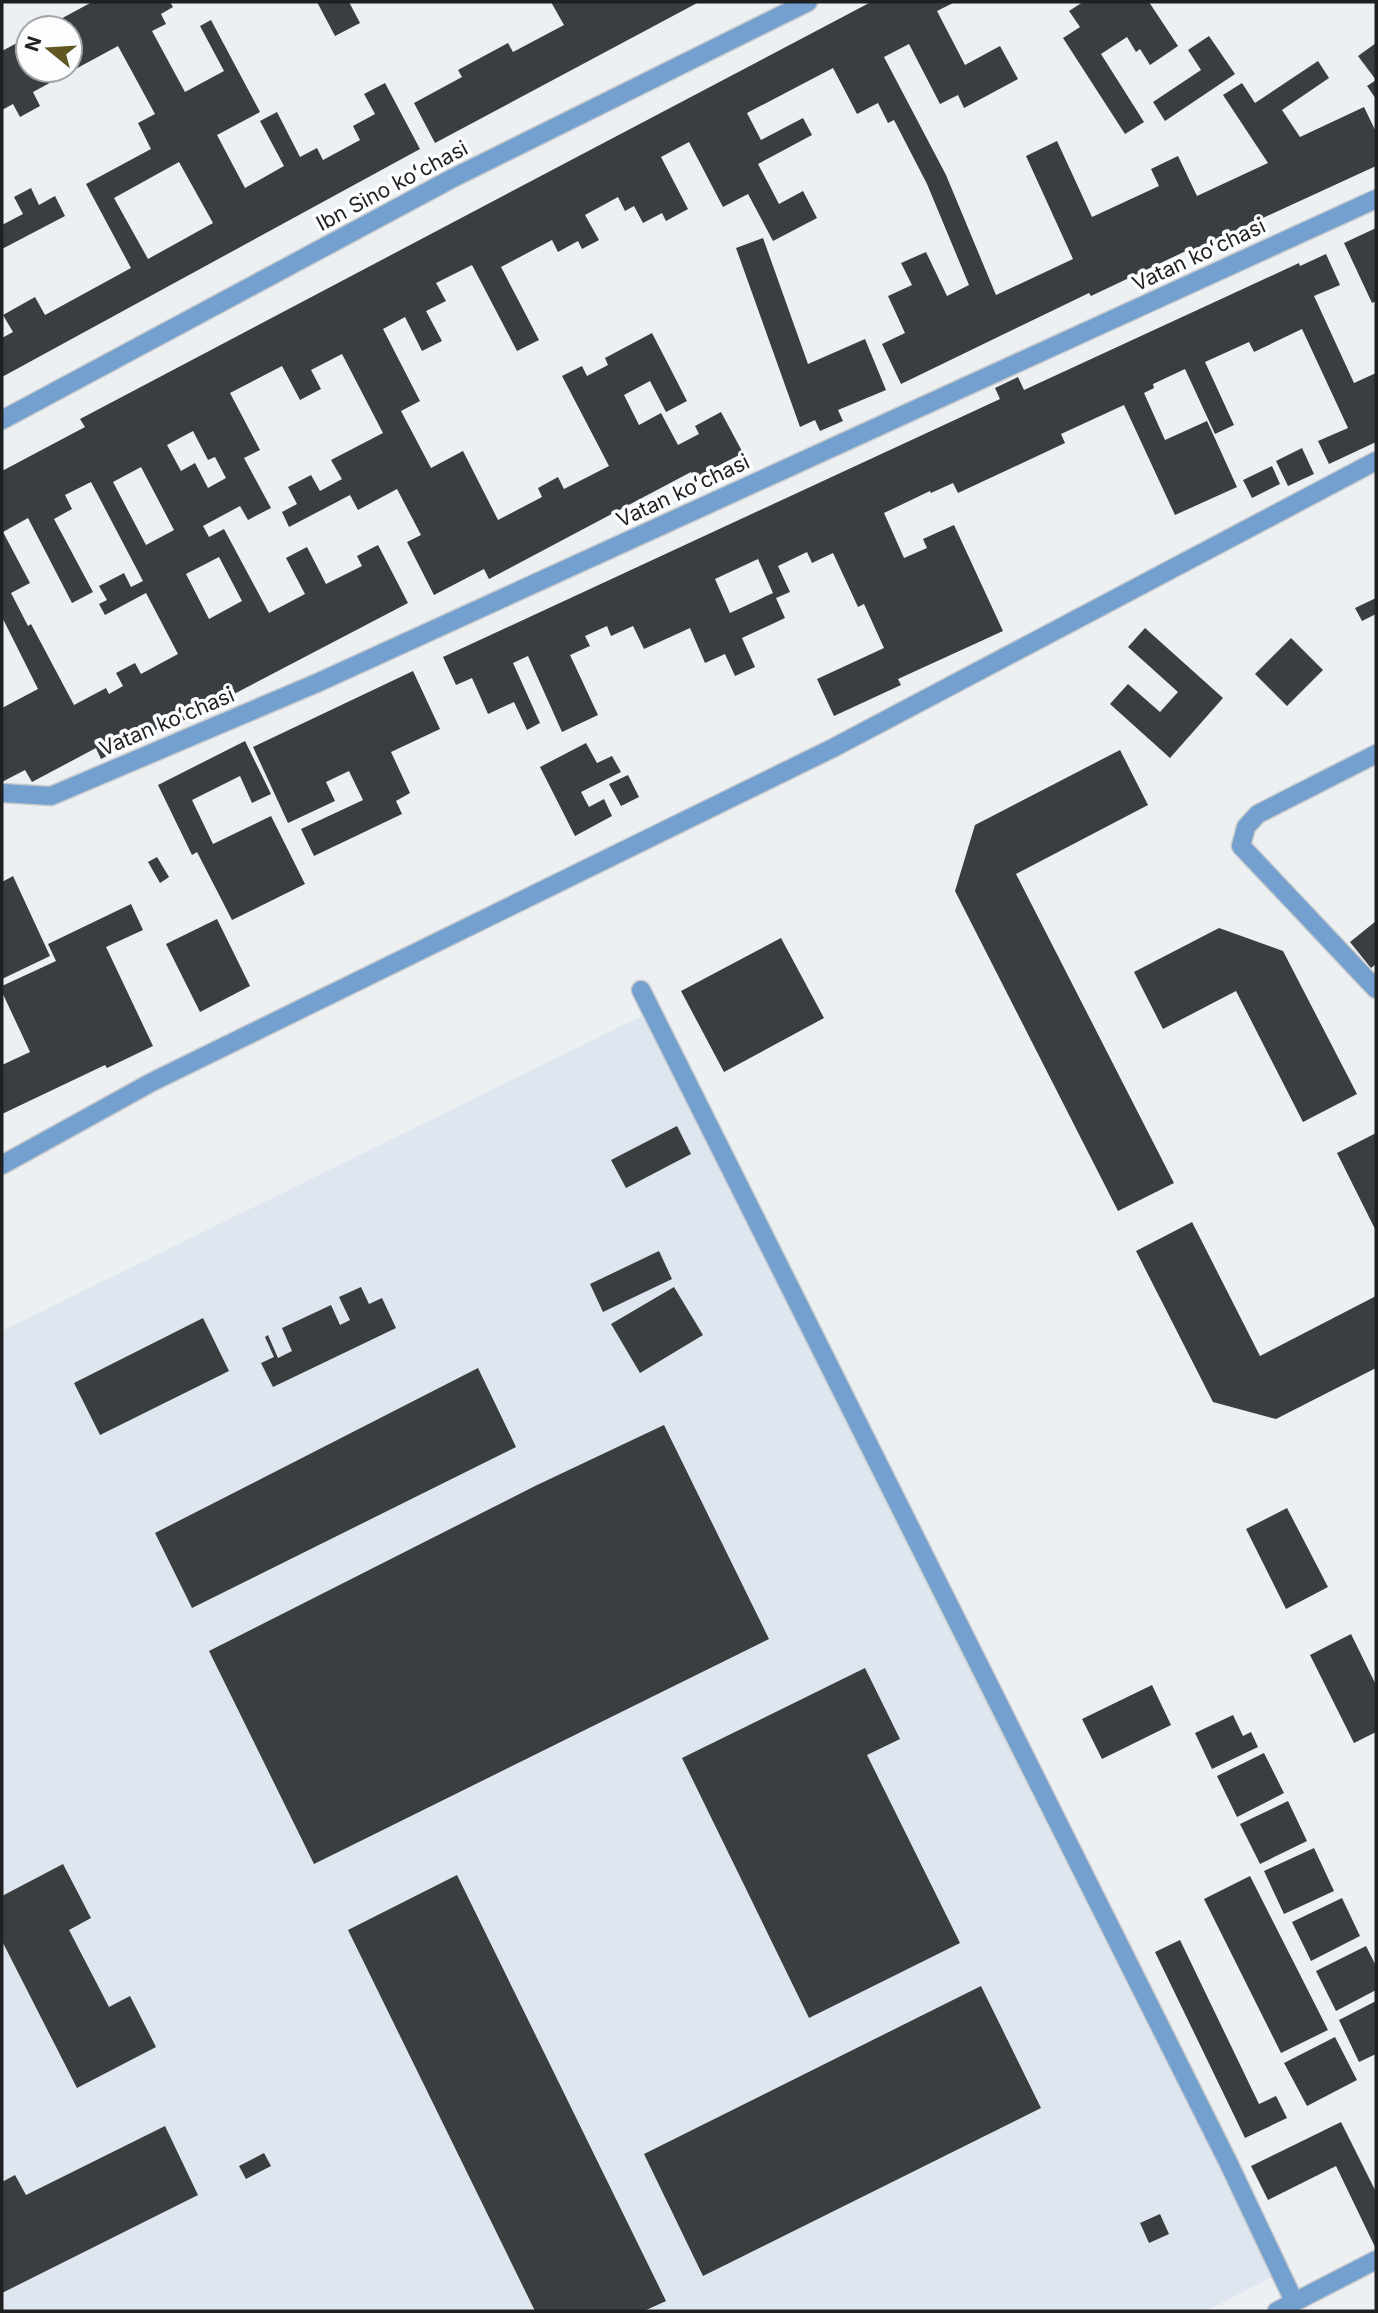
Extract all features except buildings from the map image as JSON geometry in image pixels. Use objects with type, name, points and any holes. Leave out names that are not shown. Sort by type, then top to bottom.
[{"type":"street","name":"Ibn Sino koʻchasi","points":[[2,420],[453,178],[808,2]]},
{"type":"street","name":"Vatan koʻchasi","points":[[2,793],[51,796],[317,683],[1376,199]]},
{"type":"street","points":[[2,1164],[152,1082],[833,748],[1376,461]]},
{"type":"street","points":[[1376,754],[1258,814],[1245,827],[1241,846],[1376,989]]},
{"type":"street","points":[[641,990],[1228,2162],[1294,2301]]},
{"type":"street","points":[[1277,2311],[1376,2260]]},
{"type":"shaded area","points":[[658,1008],[1272,2277],[1206,2311],[2,2311],[2,1331]]}]
